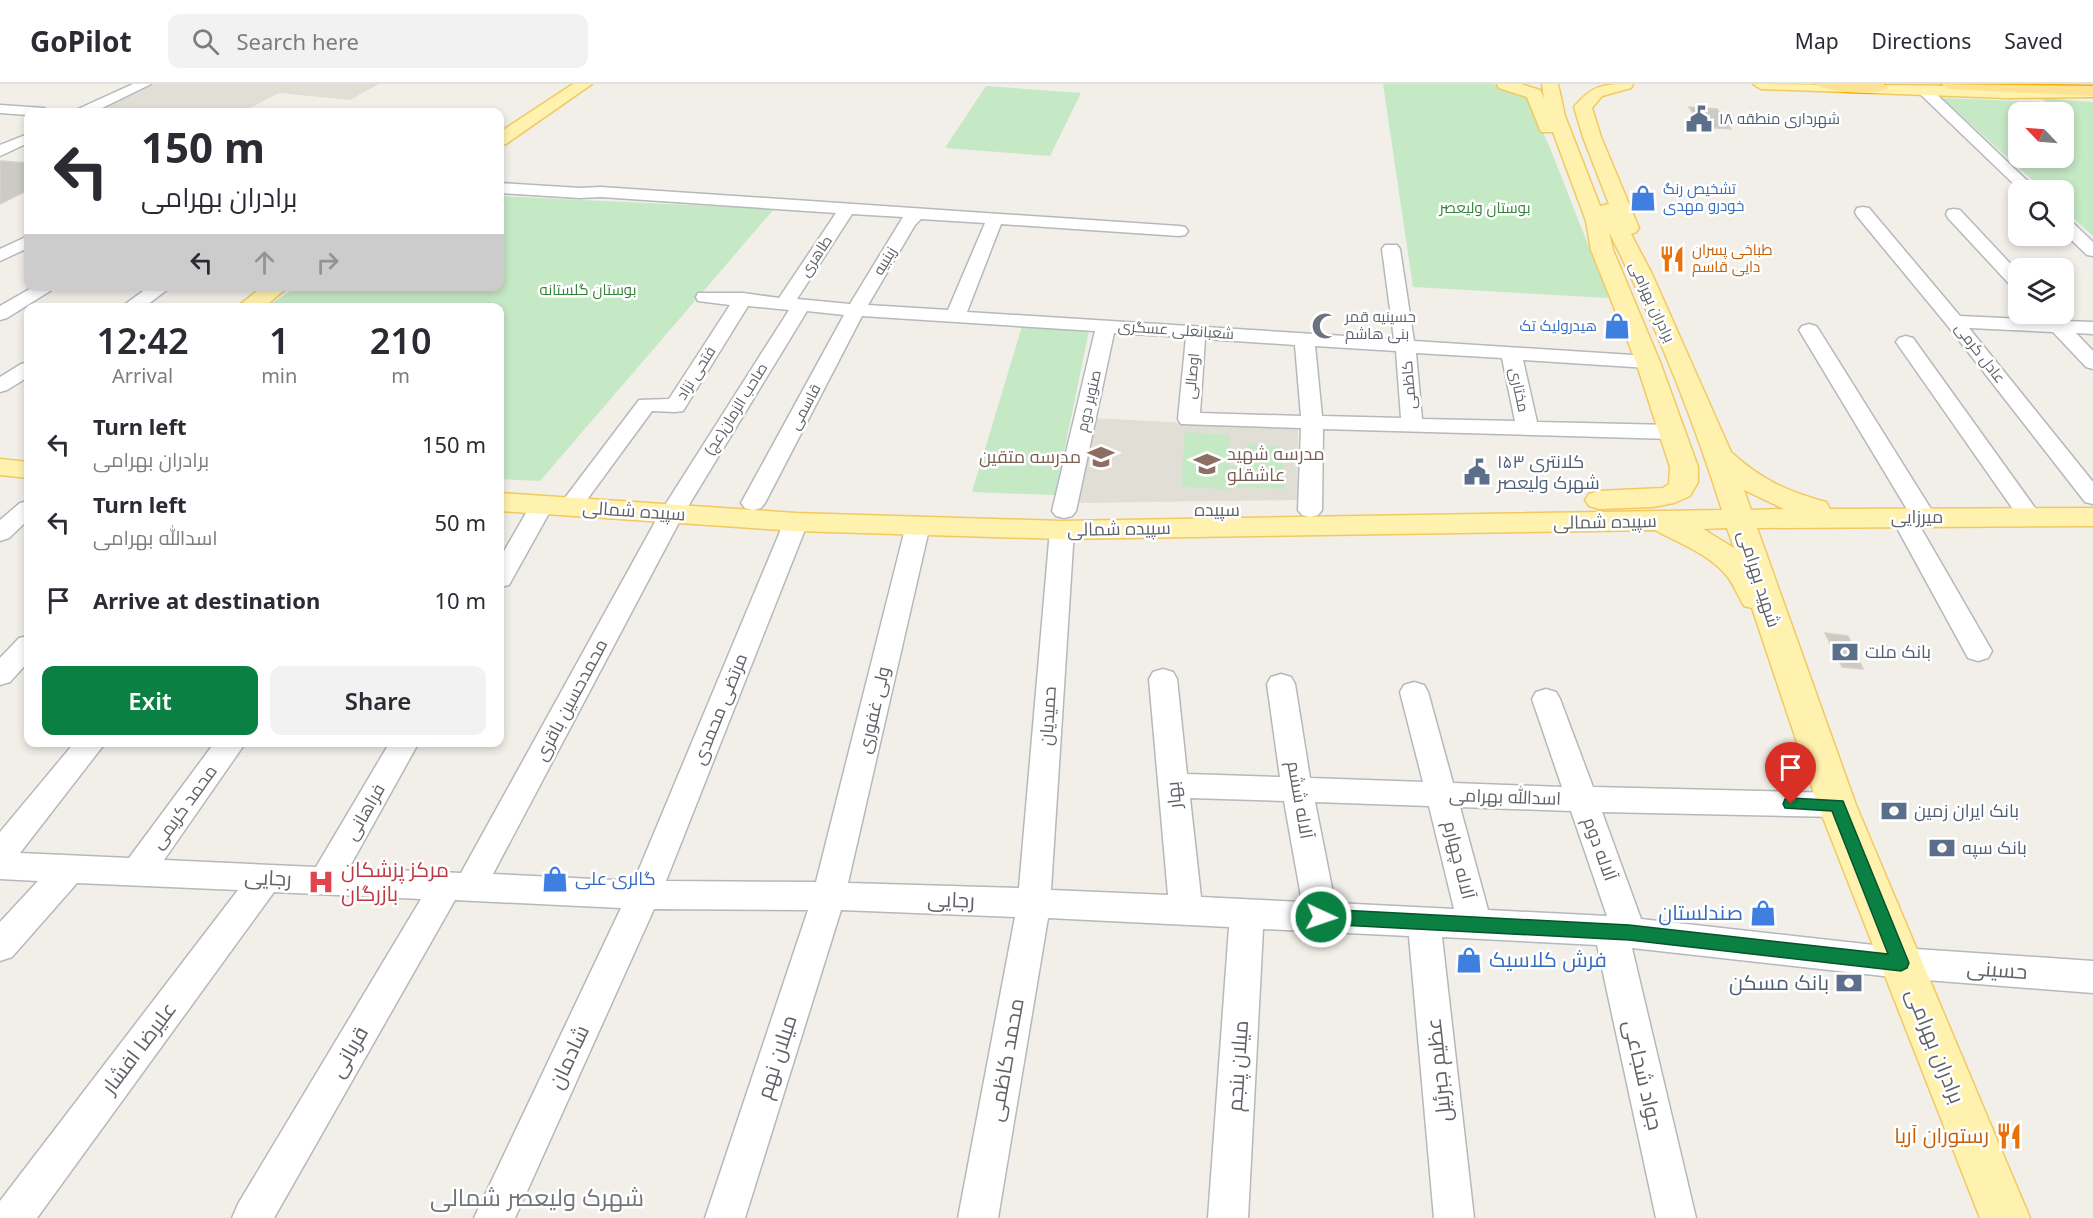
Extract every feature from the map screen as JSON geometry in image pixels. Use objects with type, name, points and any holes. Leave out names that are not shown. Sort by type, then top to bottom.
[{"type":"highway","points":[[1824,84],[1880,88]]},
{"type":"highway","points":[[1949,84],[2093,92]]},
{"type":"main road","points":[[504,137],[584,84]]},
{"type":"main road","points":[[1505,84],[1539,87]]},
{"type":"main road","name":"برادران بهرامی","points":[[1568,84],[1569,116],[1577,140],[1620,237],[1641,274],[1717,451],[1740,520]]},
{"type":"main road","points":[[1591,84],[1583,92],[1583,106],[1592,137],[1630,231],[1641,274]]},
{"type":"main road","points":[[1583,106],[1596,92],[1625,84]]},
{"type":"main road","points":[[1761,84],[2007,93],[2093,92]]},
{"type":"main road","name":"برادران بهرامی","points":[[1539,87],[1556,116],[1593,212],[1602,250],[1648,362],[1684,467],[1686,480],[1679,490]]},
{"type":"main road","points":[[254,303],[271,291]]},
{"type":"main road","points":[[1673,436],[1705,456],[1717,451],[1749,482],[1782,500],[1802,506],[1871,517]]},
{"type":"main road","name":"سپیده","points":[[1181,519],[1310,510],[1382,517],[1642,499],[1666,496],[1679,490]]},
{"type":"main road","name":"سپیده شمالی","points":[[504,502],[672,513],[749,510],[796,522],[918,525],[1382,517],[1659,522],[1740,520]]},
{"type":"main road","points":[[749,510],[1063,521]]},
{"type":"main road","name":"میرزایی","points":[[1740,520],[1871,517],[2093,517]]},
{"type":"main road","name":"شهید بهرامی","points":[[1740,520],[1778,638]]},
{"type":"main road","points":[[1659,522],[1686,532],[1714,549],[1739,570],[1778,638]]},
{"type":"main road","name":"برادران بهرامی","points":[[1778,638],[1837,805],[2005,1218]]},
{"type":"street","points":[[92,108],[144,84]]},
{"type":"street","points":[[1924,90],[2018,180]]},
{"type":"street","points":[[0,109],[22,111]]},
{"type":"street","points":[[0,120],[22,111]]},
{"type":"street","points":[[0,153],[24,140]]},
{"type":"street","points":[[0,153],[24,156]]},
{"type":"street","points":[[504,188],[580,193],[601,192],[1179,231]]},
{"type":"street","name":"طاهری","points":[[793,305],[847,209]]},
{"type":"street","name":"عادل کرمی","points":[[1863,212],[1954,321],[2093,497]]},
{"type":"street","name":"زینبیه","points":[[856,310],[916,214]]},
{"type":"street","points":[[1954,214],[2008,272]]},
{"type":"street","points":[[955,317],[995,219]]},
{"type":"street","points":[[2074,233],[2093,251]]},
{"type":"street","points":[[0,256],[24,243]]},
{"type":"street","name":"کاظمی","points":[[1390,249],[1405,345],[1412,426]]},
{"type":"street","points":[[0,314],[40,291]]},
{"type":"street","points":[[137,303],[155,291]]},
{"type":"street","name":"شعبانعلی عسگری","points":[[705,297],[955,317],[1648,362]]},
{"type":"street","name":"فتحی نزاد","points":[[556,506],[646,404],[675,406],[743,299]]},
{"type":"street","name":"صاحب الزمان(عج)","points":[[672,513],[793,305]]},
{"type":"street","name":"قاسمی","points":[[749,510],[856,310]]},
{"type":"street","points":[[1954,321],[2008,320]]},
{"type":"street","points":[[2057,324],[2093,363]]},
{"type":"street","points":[[2073,324],[2093,328]]},
{"type":"street","name":"صنوبر دوم","points":[[1063,521],[1106,326]]},
{"type":"street","points":[[1809,330],[1913,517],[1978,651]]},
{"type":"street","name":"اوصالی","points":[[1196,332],[1189,419],[1312,423]]},
{"type":"street","points":[[1304,339],[1312,423],[1310,510]]},
{"type":"street","points":[[1906,342],[2030,517]]},
{"type":"street","name":"مختاری","points":[[1511,352],[1527,428]]},
{"type":"street","points":[[0,386],[24,371]]},
{"type":"street","points":[[1312,423],[1527,428],[1673,436]]},
{"type":"street","points":[[504,574],[556,506]]},
{"type":"street","points":[[0,533],[24,512]]},
{"type":"street","name":"محمدحسین باقری","points":[[458,887],[672,513]]},
{"type":"street","name":"حمیدیان","points":[[1034,903],[1063,521]]},
{"type":"street","name":"مرتضی محمدی","points":[[644,895],[796,522]]},
{"type":"street","name":"ولی غفوری","points":[[830,896],[918,525]]},
{"type":"street","points":[[0,675],[24,649]]},
{"type":"street","name":"بهار","points":[[1163,679],[1186,910]]},
{"type":"street","name":"آلاله ششم","points":[[1281,684],[1297,790],[1321,917]]},
{"type":"street","name":"آلاله چهارم","points":[[1414,692],[1475,924]]},
{"type":"street","name":"آلاله دوم","points":[[1546,699],[1582,799],[1620,932]]},
{"type":"street","points":[[0,855],[88,747]]},
{"type":"street","name":"محمد کریمی","points":[[137,872],[228,747]]},
{"type":"street","name":"فراهانی","points":[[325,881],[402,747]]},
{"type":"street","name":"اسدالله بهرامی","points":[[1173,785],[1442,795],[1837,805]]},
{"type":"street","name":"رجایی","points":[[0,866],[644,895],[830,896],[1034,903],[1475,924],[1620,932],[1901,963]]},
{"type":"street","points":[[0,946],[70,869]]},
{"type":"street","name":"علیرضا افشار","points":[[12,1218],[266,878]]},
{"type":"street","name":"قربانی","points":[[252,1218],[458,887]]},
{"type":"street","name":"شادمان","points":[[494,1218],[644,895]]},
{"type":"street","name":"میلان نهم","points":[[725,1218],[830,896]]},
{"type":"street","name":"محمد کاظمی","points":[[978,1218],[1034,903]]},
{"type":"street","name":"میلان پنجم","points":[[1228,1218],[1247,913]]},
{"type":"street","name":"عظیم جبرئیل","points":[[1424,922],[1454,1218]]},
{"type":"street","name":"جواد شجاعی","points":[[1620,932],[1676,1218]]},
{"type":"street","name":"حسینی","points":[[1901,963],[2093,978]]},
{"type":"shaded area","points":[[154,84],[379,84],[350,100],[279,93],[250,108],[102,108]]},
{"type":"shaded area","name":"مدرسه شهید عاشقلو","points":[[1092,418],[1298,429],[1297,500],[1081,503],[1076,496]]},
{"type":"green space","name":"بوستان ولیعصر","points":[[1383,84],[1492,84],[1526,94],[1550,148],[1609,298],[1413,287]]},
{"type":"green space","points":[[986,86],[1081,93],[1050,156],[945,148]]},
{"type":"green space","points":[[1942,98],[2045,102],[2008,102],[2008,158]]},
{"type":"green space","points":[[2041,98],[2093,102],[2093,236],[2074,219],[2074,180],[2032,180],[2019,168],[2074,168],[2074,102],[2045,102]]},
{"type":"green space","name":"بوستان گلستانه","points":[[504,196],[774,209],[540,481],[504,479],[504,303],[272,303],[290,291],[504,291]]},
{"type":"green space","points":[[1023,323],[1090,326],[1055,495],[972,492]]},
{"type":"green space","points":[[1185,432],[1230,435],[1230,490],[1181,486]]},
{"type":"green space","points":[[1247,444],[1282,447],[1284,489],[1247,487],[1247,472],[1246,488],[1231,487],[1231,466],[1247,467]]},
{"type":"building","points":[[1689,107],[1717,109],[1731,129],[1701,127]]},
{"type":"building","points":[[0,161],[24,163],[24,192],[0,204]]},
{"type":"building","name":"بانک ملت","points":[[1825,633],[1848,636],[1863,669],[1842,667]]},
{"type":"place","name":"شهرداری منطقه ۱۸","points":[[1699,119]]},
{"type":"place","name":"تشخیص رنگ خودرو مهدی","points":[[1643,198]]},
{"type":"place","name":"طباخی پسران دایی قاسم","points":[[1672,259]]},
{"type":"place","name":"حسینیه قمر بنی هاشم","points":[[1325,326]]},
{"type":"place","name":"هیدرولیک تک","points":[[1617,326]]},
{"type":"place","name":"مدرسه متقین","points":[[1101,457]]},
{"type":"place","name":"مدرسه شهید عاشقلو","points":[[1207,464]]},
{"type":"place","name":"کلانتری ۱۵۳ شهرک ولیعصر","points":[[1477,472]]},
{"type":"place","name":"بانک ملت","points":[[1845,652]]},
{"type":"place","name":"بانک ایران زمین","points":[[1894,811]]},
{"type":"place","name":"بانک سپه","points":[[1942,848]]},
{"type":"place","name":"گالری علی","points":[[555,879]]},
{"type":"place","name":"مرکز پزشکان بازرگان","points":[[321,882]]},
{"type":"place","name":"صندلستان","points":[[1763,913]]},
{"type":"place","name":"فرش کلاسیک","points":[[1469,960]]},
{"type":"place","name":"بانک مسکن","points":[[1849,983]]},
{"type":"place","name":"رستوران آریا","points":[[2009,1136]]},
{"type":"district","name":"شهرک ولیعصر شمالی","points":[[537,1198]]},
{"type":"route","points":[[1321,917],[1629,932],[1901,963],[1837,805],[1791,804]]}]
